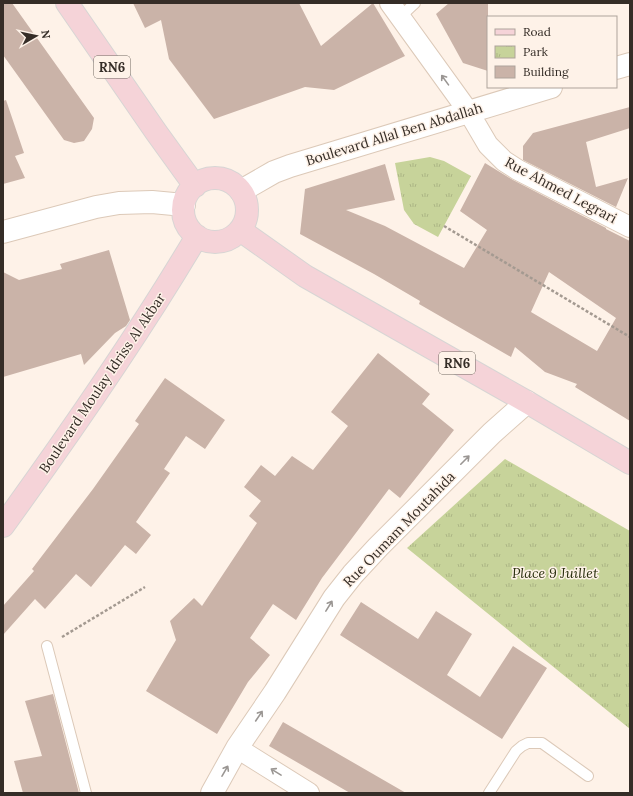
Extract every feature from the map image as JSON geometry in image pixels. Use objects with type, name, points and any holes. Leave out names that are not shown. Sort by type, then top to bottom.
[{"type":"main road","name":"RN6","points":[[67,3],[195,186]]},
{"type":"main road","points":[[218,178],[235,184],[241,191],[245,199],[247,211],[246,220],[234,236],[221,241],[207,241],[197,236],[191,230],[185,220],[184,205],[187,196],[195,186],[205,180],[218,178]]},
{"type":"main road","name":"RN6","points":[[240,230],[305,276],[527,402],[630,463]]},
{"type":"main road","name":"Boulevard Moulay Idriss Al Akbar","points":[[3,526],[61,445],[162,295],[197,236]]},
{"type":"street","name":"Rue Ahmed Legrari","points":[[395,10],[468,111],[488,145],[504,161],[518,170],[630,227]]},
{"type":"street","points":[[617,68],[630,64]]},
{"type":"street","name":"Boulevard Allal Ben Abdallah","points":[[241,191],[274,172],[290,166],[548,88]]},
{"type":"street","points":[[3,232],[119,202],[152,202],[184,205]]},
{"type":"street","name":"Rue Oumam Moutahida","points":[[212,793],[237,748],[275,692],[334,598],[353,574],[492,433],[527,402]]},
{"type":"street","points":[[237,748],[309,793]]},
{"type":"lane","points":[[395,10],[415,3]]},
{"type":"lane","points":[[47,646],[86,793]]},
{"type":"lane","points":[[489,793],[516,751],[528,743],[542,743],[588,776]]},
{"type":"path","points":[[444,226],[630,337]]},
{"type":"path","points":[[47,646],[145,587]]},
{"type":"green space","points":[[430,157],[444,161],[471,176],[438,237],[414,224],[404,210],[395,163]]},
{"type":"green space","name":"Place 9 Juillet","points":[[505,459],[630,531],[630,729],[407,548]]},
{"type":"building","points":[[3,3],[12,3],[94,118],[92,129],[84,141],[74,143],[64,140],[3,55]]},
{"type":"building","points":[[133,3],[299,3],[321,46],[373,3],[405,56],[334,90],[305,87],[214,119],[169,59],[161,20],[145,28]]},
{"type":"building","points":[[449,3],[488,3],[487,71],[463,63],[436,14]]},
{"type":"building","points":[[6,100],[24,153],[15,156],[25,178],[3,184],[3,101]]},
{"type":"building","points":[[630,107],[630,128],[586,142],[596,187],[628,178],[616,207],[523,160],[523,146],[533,133]]},
{"type":"building","points":[[485,163],[513,180],[630,241],[630,421],[575,387],[577,384],[545,372],[515,347],[511,357],[419,304],[420,301],[374,274],[300,234],[305,189],[385,164],[395,200],[346,210],[385,226],[464,268],[487,230],[460,211]],"holes":[[[549,272],[616,318],[597,351],[531,312]]]},
{"type":"building","points":[[109,250],[130,320],[126,326],[115,333],[84,365],[81,354],[3,377],[3,272],[19,280],[62,269],[60,264]]},
{"type":"building","points":[[378,353],[430,394],[422,404],[454,430],[400,498],[389,489],[322,578],[296,620],[273,604],[250,638],[270,655],[248,682],[217,734],[146,691],[176,640],[170,621],[194,598],[202,606],[257,523],[249,516],[261,501],[244,487],[261,465],[275,476],[292,456],[313,470],[348,426],[331,412]]},
{"type":"building","points":[[165,378],[225,420],[205,449],[186,436],[164,469],[170,473],[136,522],[151,535],[136,554],[125,545],[91,587],[76,574],[45,609],[35,599],[3,635],[3,606],[34,571],[32,569],[93,489],[139,424],[135,421]]},
{"type":"building","points":[[361,602],[418,639],[436,611],[472,634],[447,675],[480,697],[513,646],[547,668],[502,739],[340,635]]},
{"type":"building","points":[[53,694],[79,793],[23,793],[14,761],[42,756],[25,701]]},
{"type":"building","points":[[283,722],[406,793],[350,793],[269,746]]}]
